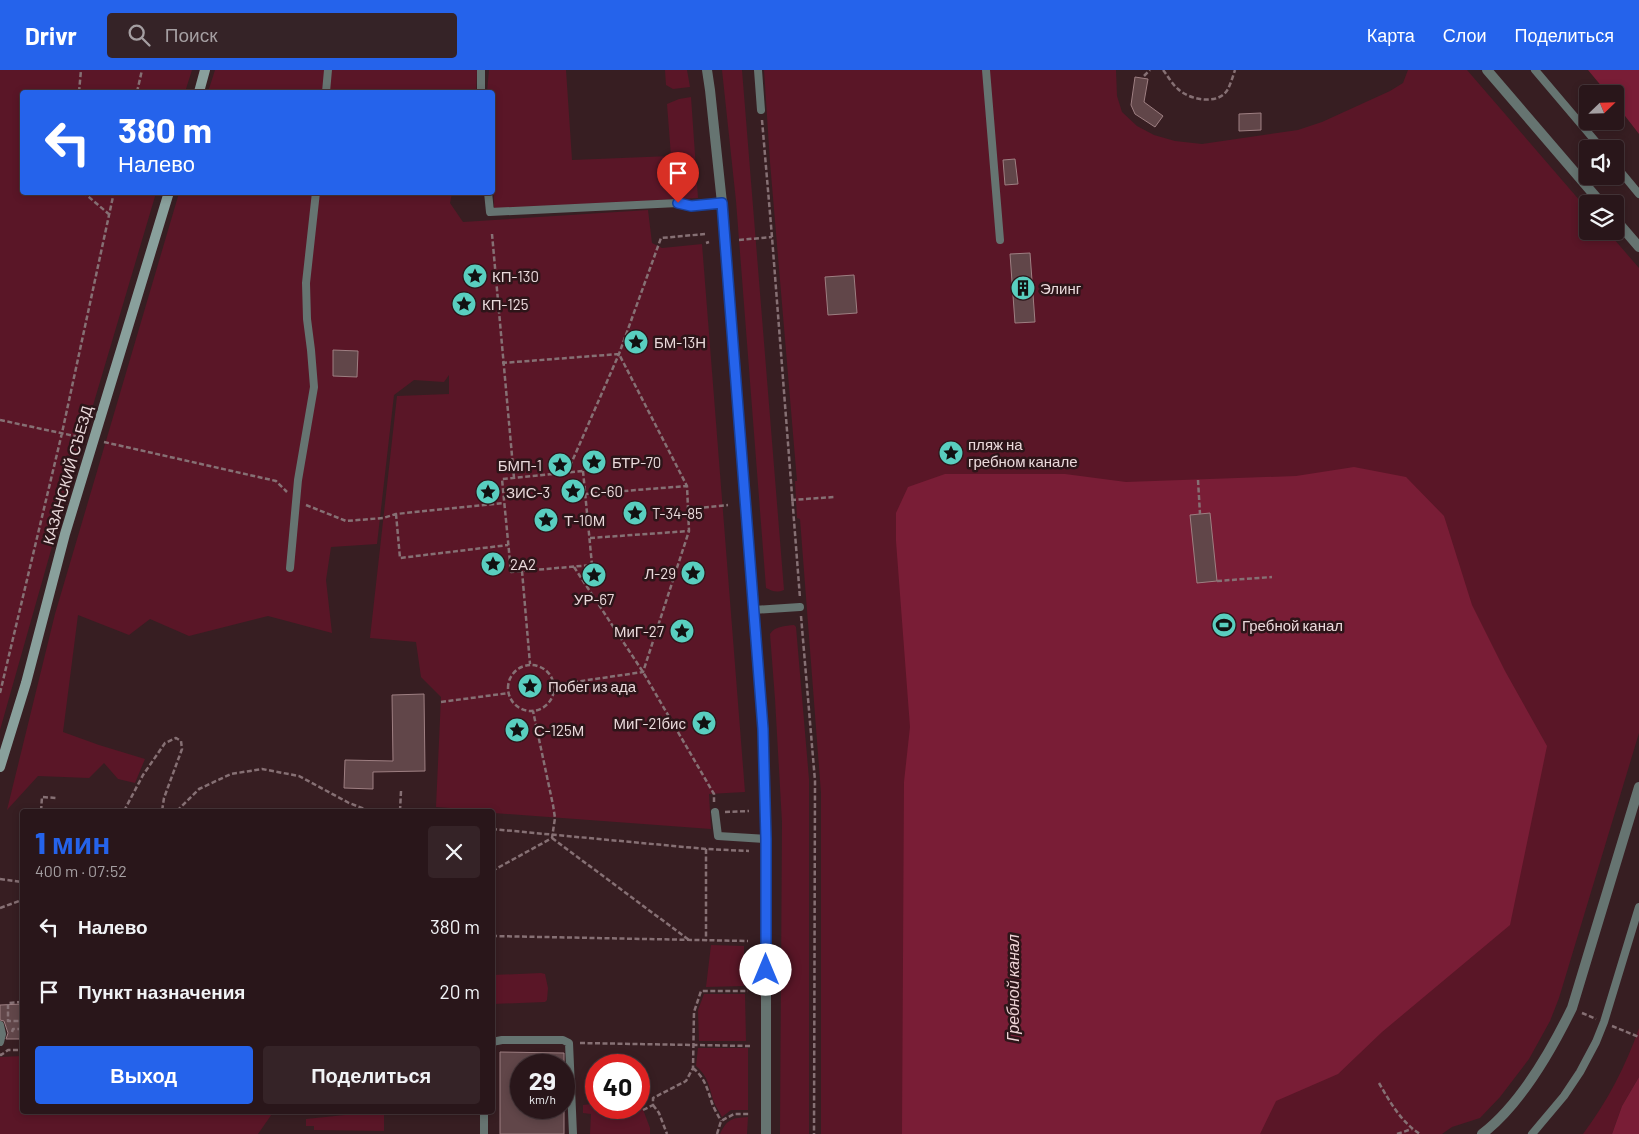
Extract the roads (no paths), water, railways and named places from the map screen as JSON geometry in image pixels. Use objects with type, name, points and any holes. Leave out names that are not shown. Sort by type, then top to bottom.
[{"type":"main road","points":[[200,90],[205,70]]},
{"type":"main road","name":"КАЗАНСКИЙ СЪЕЗД","points":[[0,767],[26,683],[65,534],[167,195]]},
{"type":"street","points":[[707,70],[722,203],[763,729],[766,839],[766,1134]]},
{"type":"street","points":[[1487,70],[1594,195]]},
{"type":"street","points":[[1624,230],[1639,247]]},
{"type":"street","points":[[1482,1134],[1492,1126],[1524,1090],[1558,1037],[1572,1008],[1639,787]]},
{"type":"lane","points":[[326,90],[328,70]]},
{"type":"lane","points":[[481,70],[481,90]]},
{"type":"lane","points":[[758,70],[761,110]]},
{"type":"lane","points":[[986,70],[1000,240]]},
{"type":"lane","points":[[1536,70],[1594,140]]},
{"type":"lane","points":[[1624,176],[1639,194]]},
{"type":"lane","points":[[290,568],[298,480],[314,387],[307,320],[306,283],[316,195]]},
{"type":"lane","points":[[488,195],[490,212],[678,203],[691,206],[722,203]]},
{"type":"lane","points":[[754,610],[800,607]]},
{"type":"lane","points":[[715,812],[718,836],[766,839]]},
{"type":"lane","points":[[1532,1134],[1564,1096],[1580,1072],[1596,1042],[1604,1022],[1639,907]]},
{"type":"lane","points":[[0,1025],[2,1034],[0,1042]]},
{"type":"lane","points":[[495,1041],[563,1040],[569,1043],[572,1134]]},
{"type":"lane","points":[[484,1114],[484,1134]]},
{"type":"water","points":[[1588,70],[1639,70],[1639,134],[1624,115],[1624,85],[1600,85]]},
{"type":"water","name":"Гребной канал","points":[[1354,467],[1406,477],[1444,516],[1472,605],[1505,671],[1547,746],[1510,925],[1382,1032],[1338,1074],[1276,1101],[1260,1134],[902,1134],[904,782],[910,727],[896,541],[896,513],[908,487],[945,474],[1065,474],[1126,482],[1296,476]]},
{"type":"water","points":[[1639,1077],[1639,1134],[1612,1134],[1622,1106]]},
{"type":"place","name":"КП-130","points":[[475,276]]},
{"type":"place","name":"Элинг","points":[[1023,288]]},
{"type":"place","name":"КП-125","points":[[464,304]]},
{"type":"place","name":"БМ-13Н","points":[[636,342]]},
{"type":"place","name":"пляж на гребном канале","points":[[951,453]]},
{"type":"place","name":"БТР-70","points":[[594,462]]},
{"type":"place","name":"БМП-1","points":[[560,465]]},
{"type":"place","name":"С-60","points":[[573,491]]},
{"type":"place","name":"ЗИС-3","points":[[488,492]]},
{"type":"place","name":"T-34-85","points":[[635,513]]},
{"type":"place","name":"Т-10М","points":[[546,520]]},
{"type":"place","name":"2А2","points":[[493,564]]},
{"type":"place","name":"Л-29","points":[[693,573]]},
{"type":"place","name":"УР-67","points":[[594,575]]},
{"type":"place","name":"Гребной канал","points":[[1224,625]]},
{"type":"place","name":"МиГ-27","points":[[682,631]]},
{"type":"place","name":"Побег из ада","points":[[530,686]]},
{"type":"place","name":"МиГ-21бис","points":[[704,723]]},
{"type":"place","name":"С-125М","points":[[517,730]]}]
